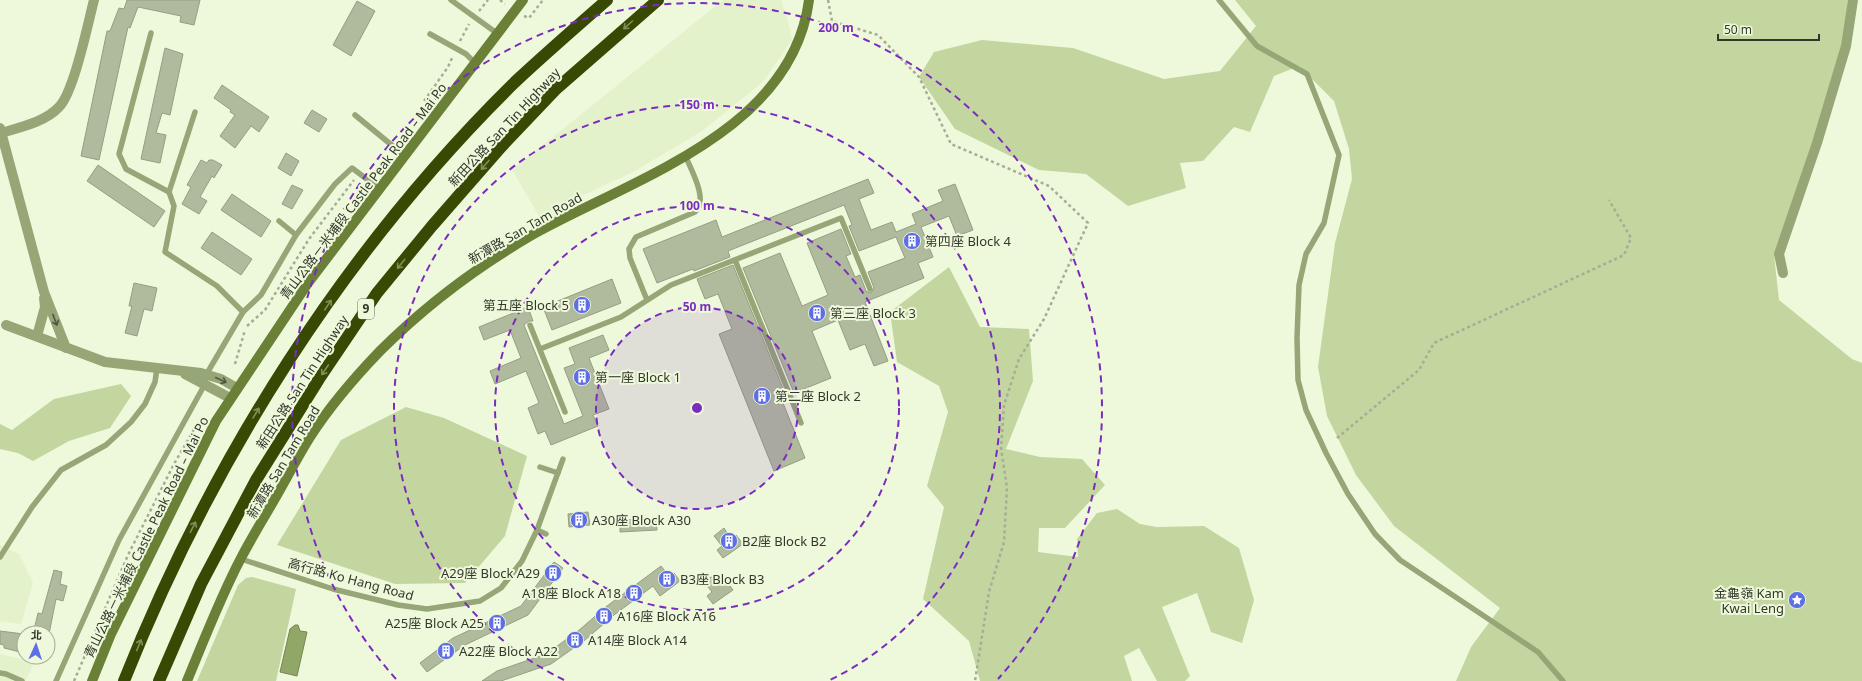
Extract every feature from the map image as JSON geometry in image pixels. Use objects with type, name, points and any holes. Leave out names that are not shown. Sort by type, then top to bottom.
[{"type":"highway","name":"新田公路 San Tin Highway","points":[[124,681],[143,633],[175,561],[205,504],[240,440],[286,366],[338,289],[394,216],[452,149],[515,82],[607,0]]},
{"type":"highway","name":"新田公路 San Tin Highway","points":[[159,681],[201,584],[256,480],[319,379],[377,293],[432,226],[501,147],[550,96],[658,0]]},
{"type":"street","points":[[66,348],[44,292],[0,129],[45,118],[60,107],[72,81],[94,0]]},
{"type":"street","name":"青山公路－米埔段 Castle Peak Road – Mai Po","points":[[92,681],[111,634],[149,554],[216,421],[230,398],[280,328],[308,283],[523,0]]},
{"type":"street","name":"新潭路 San Tam Road","points":[[187,681],[241,559],[319,424],[367,365],[408,325],[464,280],[508,250],[582,208],[685,155],[742,117],[778,80],[798,45],[809,0]]},
{"type":"street","points":[[1783,274],[1779,254],[1846,46],[1853,0]]},
{"type":"street","points":[[37,336],[45,307],[44,292]]},
{"type":"street","points":[[3,326],[37,336],[105,362],[176,370],[205,379],[221,379],[237,388]]},
{"type":"street","points":[[205,379],[230,398]]},
{"type":"lane","points":[[451,0],[498,34]]},
{"type":"lane","points":[[1219,0],[1257,46],[1307,74],[1339,155],[1324,223],[1306,254],[1299,285],[1297,338],[1298,380],[1306,410],[1326,454],[1348,494],[1375,534],[1400,560],[1538,652],[1563,681]]},
{"type":"lane","points":[[151,33],[119,154],[126,169],[169,192]]},
{"type":"lane","points":[[430,34],[466,54],[475,63]]},
{"type":"lane","points":[[195,112],[169,192],[174,206],[165,252],[217,286],[243,312]]},
{"type":"lane","points":[[355,115],[405,156]]},
{"type":"lane","points":[[647,300],[629,253],[630,244],[636,237],[696,212],[701,206],[702,198],[685,155]]},
{"type":"lane","points":[[56,681],[119,540],[205,379],[243,312],[261,295],[296,235],[335,184],[352,168],[380,189]]},
{"type":"lane","points":[[540,349],[621,317],[671,285],[841,218],[870,289]]},
{"type":"lane","points":[[278,221],[296,235]]},
{"type":"lane","points":[[735,260],[801,424]]},
{"type":"lane","points":[[530,325],[565,412]]},
{"type":"lane","points":[[0,557],[32,507],[61,470],[106,445],[131,422],[145,404],[155,382],[157,368]]},
{"type":"lane","name":"高行路 Ko Hang Road","points":[[241,559],[334,589],[398,605],[427,609],[480,601],[501,588],[522,561],[537,530],[562,459]]},
{"type":"lane","points":[[540,467],[558,473]]},
{"type":"lane","points":[[537,530],[546,534]]},
{"type":"lane","points":[[0,673],[22,681]]},
{"type":"path","points":[[500,0],[505,4]]},
{"type":"path","points":[[522,15],[529,18],[543,0]]},
{"type":"path","points":[[828,0],[832,21],[878,35],[919,77],[951,144],[1049,186],[1088,223],[1044,319],[1019,359],[1004,405],[1001,448],[1007,488],[1004,542],[989,592],[975,681]]},
{"type":"path","points":[[424,101],[429,104]]},
{"type":"path","points":[[235,364],[244,331],[250,321],[265,310],[309,239],[350,186]]},
{"type":"path","points":[[1337,438],[1419,370],[1434,343],[1624,255],[1631,238],[1609,200]]},
{"type":"path","points":[[74,681],[128,555],[174,464],[196,426]]},
{"type":"shaded area","points":[[723,0],[781,0],[792,40],[763,82],[702,131],[635,171],[539,216],[512,170]]},
{"type":"shaded area","points":[[1235,0],[1848,0],[1842,62],[1774,255],[1779,300],[1852,359],[1862,363],[1862,681],[1456,681],[1471,647],[1500,608],[1394,526],[1356,475],[1327,416],[1318,367],[1335,243],[1352,179],[1349,149],[1334,101],[1299,66],[1274,76],[1250,132],[1234,127],[1203,161],[1180,163],[1186,188],[1128,206],[1086,174],[1039,170],[955,129],[919,77],[934,52],[982,40],[1073,48],[1164,79],[1220,71],[1256,26]]},
{"type":"shaded area","points":[[949,267],[980,327],[1029,329],[1033,381],[1006,449],[1040,457],[1082,459],[1105,485],[1065,528],[1039,528],[1038,552],[1078,557],[1077,539],[1097,513],[1117,509],[1140,524],[1157,527],[1204,526],[1239,548],[1254,600],[1242,643],[1211,632],[1197,593],[1162,607],[1190,676],[1185,681],[1157,681],[1139,648],[1124,656],[1132,681],[980,681],[969,641],[923,599],[944,507],[927,486],[948,412],[939,386],[897,362],[890,312]]},
{"type":"shaded area","points":[[121,384],[131,396],[110,428],[69,441],[33,461],[18,453],[0,449],[0,424],[12,430],[54,399]]},
{"type":"shaded area","points":[[406,407],[444,418],[527,456],[505,536],[465,583],[395,584],[277,545],[341,440]]},
{"type":"shaded area","points":[[0,545],[19,554],[33,583],[21,624],[0,621]]},
{"type":"shaded area","points":[[252,577],[296,589],[276,681],[197,681],[238,585],[246,578]]},
{"type":"shaded area","points":[[295,625],[298,625],[300,631],[307,632],[297,676],[280,672],[290,629]]},
{"type":"shaded area","points":[[0,654],[16,658],[16,665],[33,665],[25,681],[0,681]]},
{"type":"building","points":[[127,0],[200,0],[194,25],[180,22],[181,16],[138,7],[130,28],[128,27],[99,160],[81,156],[107,31],[110,31],[119,8],[124,9]]},
{"type":"building","points":[[357,1],[375,11],[351,56],[333,45]]},
{"type":"building","points":[[165,48],[183,54],[170,115],[162,113],[156,133],[166,135],[160,163],[141,159]]},
{"type":"building","points":[[222,85],[269,117],[259,132],[251,126],[235,148],[220,136],[235,115],[230,112],[231,110],[214,98]]},
{"type":"building","points":[[312,110],[327,119],[319,132],[304,123]]},
{"type":"building","points":[[286,153],[299,161],[291,176],[278,168]]},
{"type":"building","points":[[201,160],[207,163],[209,160],[213,160],[222,165],[214,178],[212,176],[200,197],[207,201],[199,214],[182,204],[191,187],[187,185]]},
{"type":"building","points":[[98,165],[165,211],[154,227],[87,181]]},
{"type":"building","points":[[868,179],[874,193],[859,199],[871,230],[892,222],[896,232],[916,224],[912,214],[943,201],[938,190],[955,184],[973,230],[957,236],[949,216],[921,227],[933,257],[918,263],[924,278],[865,302],[888,361],[874,366],[865,344],[850,350],[838,320],[812,331],[831,378],[794,393],[743,268],[780,253],[802,306],[828,295],[807,243],[841,229],[851,254],[846,256],[855,277],[860,275],[866,291],[871,293],[874,288],[868,272],[905,258],[896,237],[859,251],[849,226],[852,225],[844,205],[728,251],[730,257],[657,283],[643,249],[716,220],[722,237]]},
{"type":"building","points":[[292,185],[303,190],[292,209],[282,204]]},
{"type":"building","points":[[232,194],[271,221],[261,237],[221,210]]},
{"type":"building","points":[[212,232],[252,259],[241,275],[201,248]]},
{"type":"building","name":"第二座 Block 2","points":[[733,265],[786,396],[781,398],[805,458],[774,471],[719,334],[732,329],[718,294],[705,299],[697,279]]},
{"type":"building","name":"第五座 Block 5","points":[[612,279],[621,303],[552,330],[543,307]]},
{"type":"building","points":[[134,283],[157,288],[152,311],[144,309],[137,336],[125,333],[132,306],[129,306]]},
{"type":"building","name":"第一座 Block 1","points":[[528,307],[533,321],[529,321],[524,325],[564,424],[583,416],[564,368],[575,364],[569,348],[603,335],[609,350],[589,358],[609,409],[593,415],[598,426],[551,445],[545,431],[538,434],[528,408],[539,403],[526,371],[495,384],[490,371],[521,358],[510,330],[484,340],[479,327]]},
{"type":"building","name":"A30座 Block A30","points":[[588,512],[590,525],[569,527],[568,514]]},
{"type":"building","points":[[656,519],[657,530],[620,532],[620,520]]},
{"type":"building","name":"B2座 Block B2","points":[[724,528],[731,539],[736,535],[743,544],[723,558],[717,550],[722,546],[714,536]]},
{"type":"building","points":[[554,562],[563,568],[528,615],[465,645],[427,672],[420,663],[453,638],[521,606]]},
{"type":"building","points":[[661,566],[669,576],[674,573],[680,581],[660,596],[653,586],[614,615],[585,640],[551,664],[501,681],[482,681],[497,671],[546,654]]},
{"type":"building","points":[[54,570],[62,572],[60,584],[67,586],[63,601],[56,599],[51,625],[35,625],[38,613],[42,614]]},
{"type":"building","points":[[714,575],[722,585],[727,582],[733,590],[713,604],[707,596],[712,592],[704,582]]},
{"type":"building","points":[[0,631],[16,633],[16,651],[4,648],[4,645],[0,644]]},
{"type":"place","name":"第四座 Block 4","points":[[912,241]]},
{"type":"place","name":"第五座 Block 5","points":[[582,305]]},
{"type":"place","name":"第三座 Block 3","points":[[817,313]]},
{"type":"place","name":"第一座 Block 1","points":[[582,377]]},
{"type":"place","name":"第二座 Block 2","points":[[762,396]]},
{"type":"place","name":"A30座 Block A30","points":[[579,520]]},
{"type":"place","name":"B2座 Block B2","points":[[729,541]]},
{"type":"place","name":"A29座 Block A29","points":[[553,573]]},
{"type":"place","name":"B3座 Block B3","points":[[667,579]]},
{"type":"place","name":"A18座 Block A18","points":[[634,593]]},
{"type":"place","name":"金龜嶺 Kam Kwai Leng","points":[[1797,600]]},
{"type":"place","name":"A16座 Block A16","points":[[604,616]]},
{"type":"place","name":"A25座 Block A25","points":[[497,623]]},
{"type":"place","name":"A14座 Block A14","points":[[575,640]]},
{"type":"place","name":"A22座 Block A22","points":[[446,651]]}]
